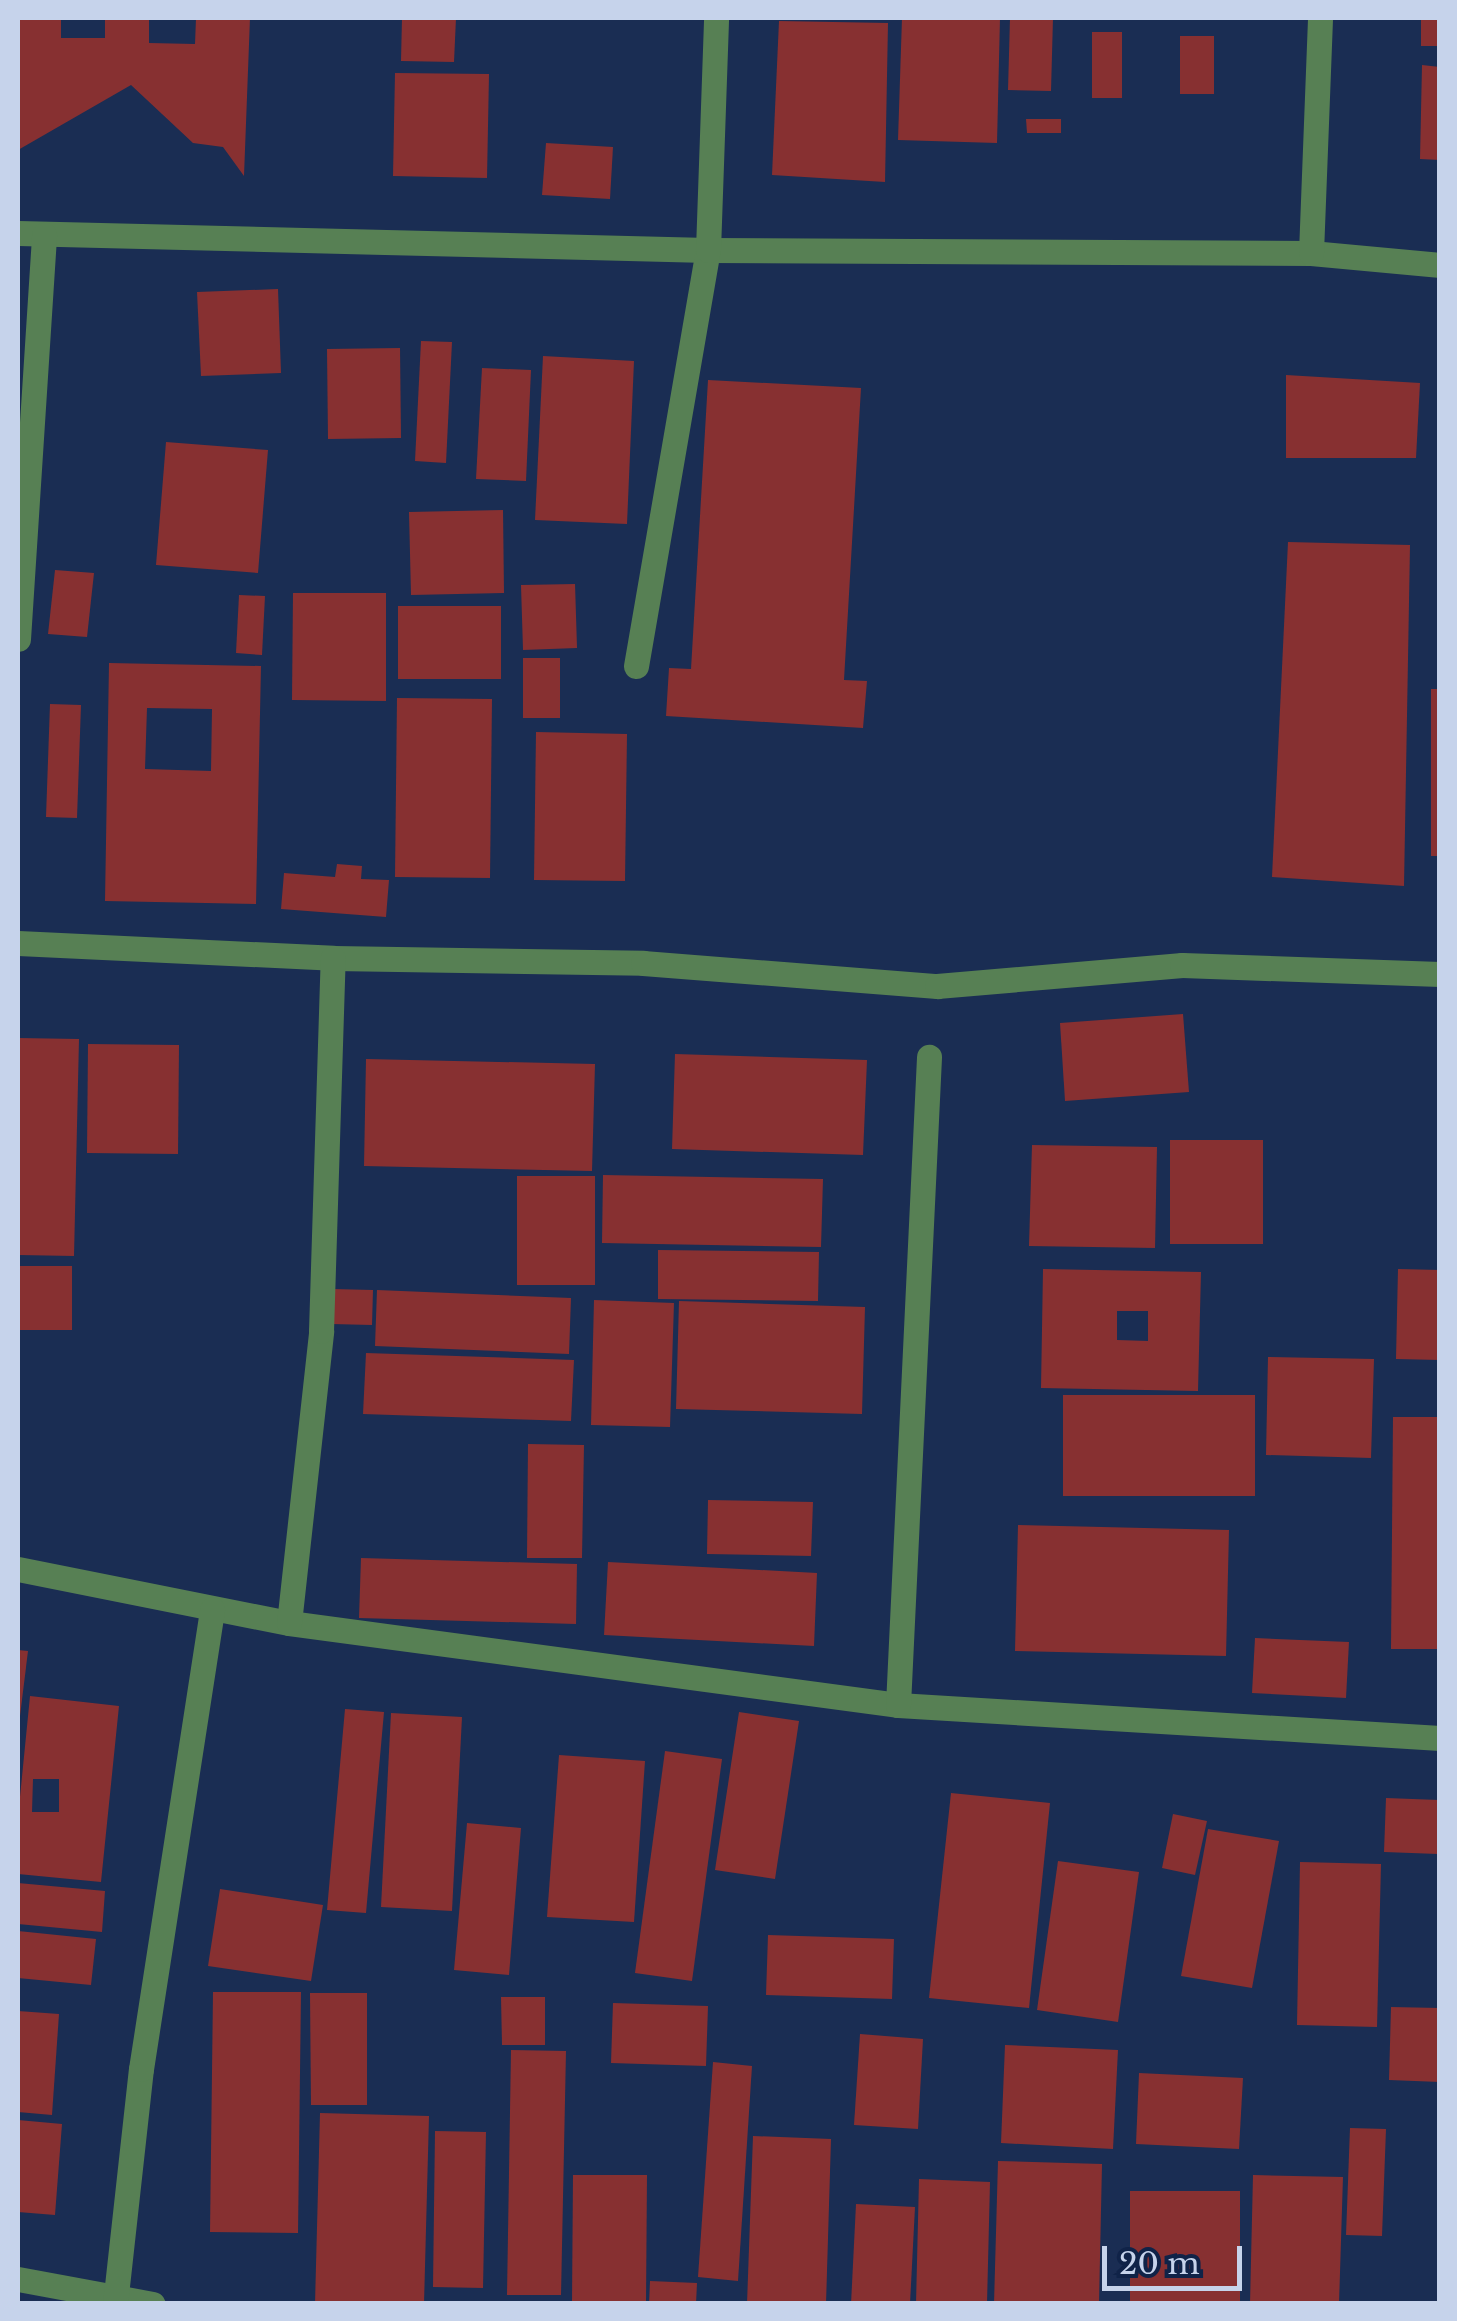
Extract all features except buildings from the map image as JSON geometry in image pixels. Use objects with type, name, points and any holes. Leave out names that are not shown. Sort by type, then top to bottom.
[{"type":"street","points":[[636,666],[708,250],[716,18]]},
{"type":"street","points":[[1312,253],[1320,18]]},
{"type":"street","points":[[18,234],[708,250],[1312,253],[1440,265]]},
{"type":"street","points":[[18,639],[44,234]]},
{"type":"street","points":[[18,943],[333,958],[643,963],[938,986],[1182,966],[1440,974]]},
{"type":"street","points":[[289,1623],[321,1331],[333,958]]},
{"type":"street","points":[[898,1705],[929,1057]]},
{"type":"street","points":[[18,1570],[289,1623],[898,1705],[1440,1738]]},
{"type":"street","points":[[116,2300],[141,2069],[212,1609]]},
{"type":"street","points":[[18,2279],[153,2304]]}]
